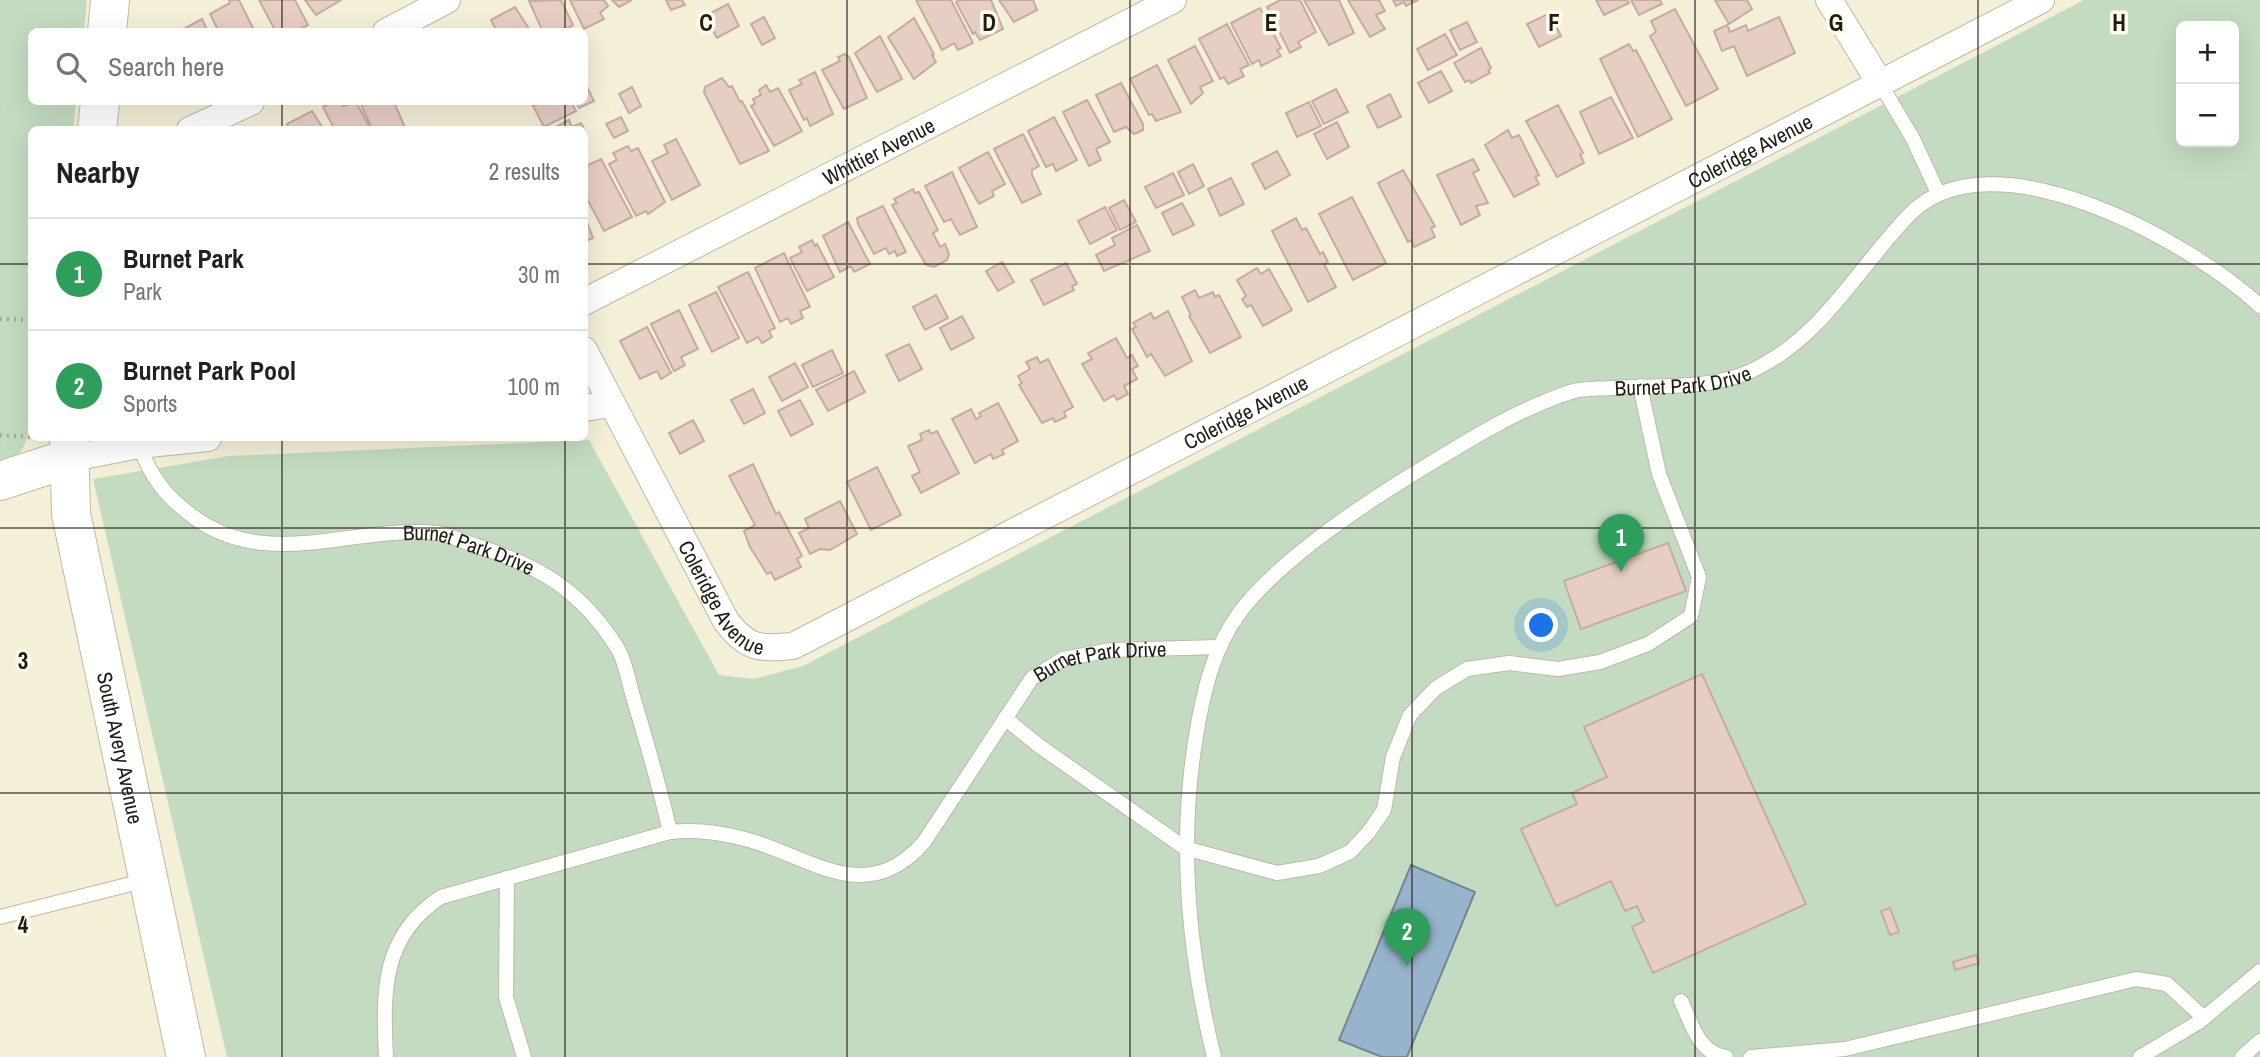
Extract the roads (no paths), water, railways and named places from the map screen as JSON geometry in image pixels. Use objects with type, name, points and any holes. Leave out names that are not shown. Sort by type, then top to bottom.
[{"type":"street","points":[[107,28],[110,0]]},
{"type":"street","points":[[394,28],[447,0]]},
{"type":"street","name":"Whittier Avenue","points":[[588,300],[1173,0]]},
{"type":"street","points":[[1829,0],[1880,83]]},
{"type":"street","name":"Coleridge Avenue","points":[[588,358],[726,621],[743,642],[765,648],[793,646],[2041,0]]},
{"type":"street","points":[[97,126],[100,105]]},
{"type":"street","points":[[199,126],[244,105]]},
{"type":"street","points":[[588,407],[612,404]]},
{"type":"street","points":[[0,481],[68,448],[178,441]]},
{"type":"street","name":"South Avery Avenue","points":[[68,448],[71,514],[186,1057]]},
{"type":"lane","points":[[1880,83],[1913,139],[1938,193],[1983,184],[2055,193],[2119,216],[2193,254],[2260,306]]},
{"type":"lane","name":"Burnet Park Drive","points":[[1214,1057],[1199,995],[1185,848],[1191,770],[1203,694],[1220,647],[1240,613],[1276,573],[1379,495],[1510,415],[1576,390],[1722,380],[1749,372],[1793,347],[1812,330],[1911,213],[1938,193]]},
{"type":"lane","points":[[1005,718],[1038,745],[1185,848],[1277,873],[1319,866],[1350,852],[1384,810],[1393,757],[1410,715],[1436,688],[1467,669],[1509,663],[1558,669],[1600,662],[1648,644],[1691,617],[1697,598],[1699,577],[1659,474],[1640,386]]},
{"type":"lane","name":"Burnet Park Drive","points":[[138,445],[152,478],[177,504],[213,531],[249,544],[302,545],[377,533],[439,534],[519,559],[565,586],[596,616],[620,652],[657,776],[670,832]]},
{"type":"lane","name":"Burnet Park Drive","points":[[386,1057],[384,1012],[387,977],[401,934],[422,909],[441,897],[534,873],[670,832],[696,829],[747,839],[809,865],[847,876],[884,873],[910,859],[924,842],[1032,678],[1063,659],[1111,650],[1220,647]]},
{"type":"lane","points":[[507,878],[506,997],[524,1057]]},
{"type":"lane","points":[[0,917],[149,880]]},
{"type":"lane","points":[[2140,1057],[2204,1018],[2260,971]]},
{"type":"lane","points":[[1751,1057],[1845,1049],[2136,979],[2167,984],[2204,1018]]},
{"type":"lane","points":[[1681,1001],[1702,1045],[1711,1055],[1726,1057]]},
{"type":"lane","points":[[2242,1057],[2260,1041]]},
{"type":"water","points":[[1411,865],[1475,892],[1407,1057],[1382,1057],[1339,1040]]},
{"type":"place","name":"Burnet Park","points":[[1621,572]]},
{"type":"place","name":"Burnet Park Pool","points":[[1407,966]]}]
